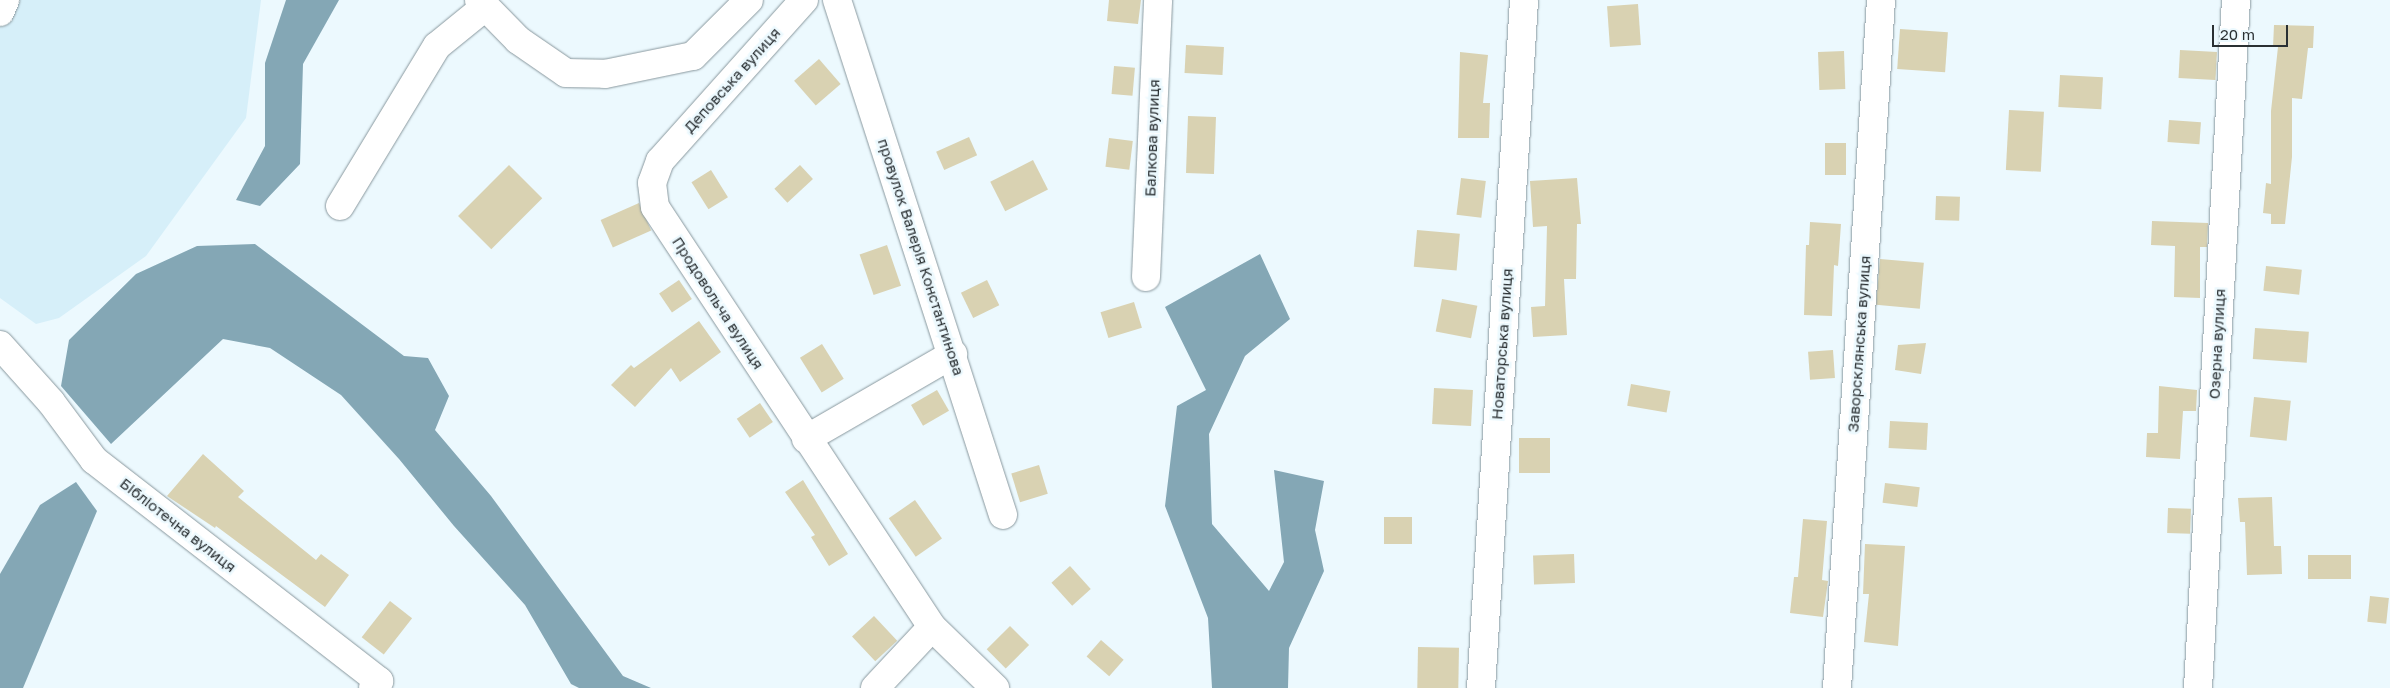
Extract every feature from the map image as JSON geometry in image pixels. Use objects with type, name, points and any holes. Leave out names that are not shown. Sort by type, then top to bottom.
[{"type":"street","points":[[0,12],[5,0]]},
{"type":"street","points":[[340,206],[436,46],[482,4],[518,40],[566,73],[605,74],[693,56],[749,0]]},
{"type":"street","name":"Деповська вулиця","points":[[660,161],[804,0]]},
{"type":"street","name":"провулок Валерія Константинова","points":[[837,0],[953,354],[1003,515]]},
{"type":"street","name":"Балкова вулиця","points":[[1146,277],[1158,0]]},
{"type":"street","name":"Новаторська вулиця","points":[[1481,688],[1524,0]]},
{"type":"street","name":"Заворсклянська вулиця","points":[[1838,688],[1881,0]]},
{"type":"street","name":"Озерна вулиця","points":[[2198,688],[2236,0]]},
{"type":"street","name":"Продовольча вулиця","points":[[660,161],[652,183],[655,206],[806,439],[932,627],[995,688]]},
{"type":"street","name":"Бібліотечна вулиця","points":[[0,345],[52,402],[94,460],[380,686]]},
{"type":"street","points":[[806,439],[953,354]]},
{"type":"street","points":[[875,688],[932,627]]},
{"type":"shaded area","points":[[0,0],[261,0],[246,118],[146,256],[59,318],[36,324],[0,298]]},
{"type":"shaded area","points":[[286,0],[339,0],[303,64],[300,164],[260,206],[236,200],[265,146],[265,63]]},
{"type":"shaded area","points":[[255,244],[404,356],[428,358],[449,396],[435,430],[491,496],[623,676],[651,688],[579,688],[571,684],[525,605],[454,526],[399,459],[341,395],[270,348],[223,339],[111,444],[61,386],[69,340],[136,274],[197,246]]},
{"type":"shaded area","points":[[1260,254],[1290,319],[1245,356],[1209,434],[1212,524],[1269,591],[1284,562],[1274,470],[1324,481],[1315,530],[1324,571],[1289,648],[1288,688],[1212,688],[1208,618],[1165,506],[1177,406],[1206,390],[1165,307]]},
{"type":"shaded area","points":[[76,482],[97,511],[23,688],[0,688],[0,574],[40,505]]},
{"type":"building","points":[[1109,0],[1141,0],[1138,24],[1107,21]]},
{"type":"building","points":[[1638,4],[1641,45],[1610,47],[1607,6]]},
{"type":"building","points":[[2274,25],[2314,26],[2313,48],[2308,48],[2302,99],[2292,98],[2292,157],[2285,224],[2271,224],[2271,214],[2263,213],[2266,183],[2271,184],[2271,111],[2278,47],[2273,47]]},
{"type":"building","points":[[1900,29],[1948,32],[1945,72],[1897,69]]},
{"type":"building","points":[[1186,45],[1224,47],[1222,75],[1185,73]]},
{"type":"building","points":[[2180,50],[2217,52],[2215,80],[2179,78]]},
{"type":"building","points":[[1844,51],[1845,89],[1819,90],[1818,52]]},
{"type":"building","points":[[1460,52],[1488,55],[1483,103],[1490,103],[1489,138],[1458,138]]},
{"type":"building","points":[[819,59],[841,84],[816,106],[794,81]]},
{"type":"building","points":[[1114,66],[1135,68],[1132,96],[1112,94]]},
{"type":"building","points":[[2060,75],[2103,77],[2101,109],[2058,107]]},
{"type":"building","points":[[2009,110],[2044,112],[2041,172],[2006,170]]},
{"type":"building","points":[[1188,116],[1216,117],[1214,174],[1186,173]]},
{"type":"building","points":[[2169,120],[2201,122],[2199,144],[2167,142]]},
{"type":"building","points":[[969,137],[977,155],[944,170],[936,152]]},
{"type":"building","points":[[1109,138],[1133,141],[1129,170],[1105,167]]},
{"type":"building","points":[[1825,143],[1846,143],[1846,175],[1825,175]]},
{"type":"building","points":[[1033,160],[1048,189],[1005,211],[990,182]]},
{"type":"building","points":[[509,165],[542,198],[491,249],[458,216]]},
{"type":"building","points":[[800,165],[813,179],[787,203],[774,189]]},
{"type":"building","points":[[711,170],[728,197],[708,209],[691,182]]},
{"type":"building","points":[[1461,178],[1486,181],[1481,218],[1456,215]]},
{"type":"building","points":[[1577,178],[1581,224],[1577,224],[1576,279],[1564,279],[1567,335],[1533,337],[1531,307],[1545,306],[1547,226],[1533,227],[1530,181]]},
{"type":"building","points":[[1936,196],[1960,197],[1959,221],[1935,220]]},
{"type":"building","points":[[639,203],[651,230],[613,247],[601,220]]},
{"type":"building","points":[[2152,221],[2208,223],[2207,247],[2200,247],[2200,298],[2174,297],[2175,246],[2151,245]]},
{"type":"building","points":[[1810,222],[1841,224],[1838,266],[1834,265],[1832,316],[1804,315],[1806,245],[1809,245]]},
{"type":"building","points":[[1417,230],[1460,234],[1457,271],[1414,267]]},
{"type":"building","points":[[887,245],[901,286],[874,295],[860,254]]},
{"type":"building","points":[[1880,259],[1924,263],[1920,309],[1876,305]]},
{"type":"building","points":[[2266,266],[2302,270],[2299,295],[2263,291]]},
{"type":"building","points":[[679,280],[692,299],[672,312],[659,293]]},
{"type":"building","points":[[987,280],[999,305],[973,318],[961,293]]},
{"type":"building","points":[[1442,299],[1477,306],[1471,338],[1436,331]]},
{"type":"building","points":[[1134,302],[1142,328],[1108,338],[1101,312]]},
{"type":"building","points":[[699,321],[721,352],[680,382],[671,368],[635,407],[611,385],[631,365],[634,368]]},
{"type":"building","points":[[2255,328],[2309,332],[2307,363],[2253,359]]},
{"type":"building","points":[[1926,343],[1921,374],[1895,370],[1898,345]]},
{"type":"building","points":[[822,344],[844,379],[822,393],[800,358]]},
{"type":"building","points":[[1833,350],[1835,378],[1810,380],[1808,352]]},
{"type":"building","points":[[1631,384],[1670,391],[1667,413],[1627,406]]},
{"type":"building","points":[[2159,386],[2197,390],[2196,411],[2183,411],[2180,459],[2146,457],[2147,433],[2158,433]]},
{"type":"building","points":[[1434,388],[1473,390],[1471,426],[1432,424]]},
{"type":"building","points":[[937,390],[949,411],[923,426],[911,405]]},
{"type":"building","points":[[2254,397],[2291,401],[2287,441],[2250,437]]},
{"type":"building","points":[[760,403],[773,422],[750,438],[737,419]]},
{"type":"building","points":[[1890,421],[1928,423],[1927,450],[1889,448]]},
{"type":"building","points":[[1519,438],[1550,438],[1550,473],[1519,473]]},
{"type":"building","points":[[203,454],[244,491],[238,497],[316,560],[321,554],[349,575],[325,607],[216,526],[215,528],[167,496]]},
{"type":"building","points":[[1039,465],[1048,494],[1020,502],[1011,473]]},
{"type":"building","points":[[803,480],[848,554],[829,566],[811,537],[815,535],[785,492]]},
{"type":"building","points":[[1885,483],[1920,487],[1917,507],[1883,503]]},
{"type":"building","points":[[2272,497],[2274,546],[2281,546],[2282,574],[2247,575],[2245,522],[2240,522],[2238,498]]},
{"type":"building","points":[[915,500],[942,539],[916,557],[889,518]]},
{"type":"building","points":[[2168,508],[2191,509],[2190,534],[2167,533]]},
{"type":"building","points":[[1384,517],[1412,517],[1412,544],[1384,544]]},
{"type":"building","points":[[1803,519],[1827,521],[1822,580],[1828,581],[1823,617],[1790,613],[1794,577],[1798,577]]},
{"type":"building","points":[[1865,544],[1905,546],[1898,646],[1864,642],[1869,594],[1863,594]]},
{"type":"building","points":[[1574,554],[1575,583],[1534,584],[1533,555]]},
{"type":"building","points":[[2308,555],[2351,555],[2351,579],[2308,579]]},
{"type":"building","points":[[1070,566],[1091,589],[1072,606],[1051,583]]},
{"type":"building","points":[[2370,596],[2389,598],[2386,624],[2367,622]]},
{"type":"building","points":[[390,601],[412,618],[384,654],[362,637]]},
{"type":"building","points":[[874,616],[897,641],[875,661],[852,636]]},
{"type":"building","points":[[1010,626],[1029,645],[1006,668],[987,649]]},
{"type":"building","points":[[1101,640],[1124,660],[1109,676],[1087,657]]},
{"type":"building","points":[[1418,647],[1459,648],[1458,688],[1417,688]]}]
